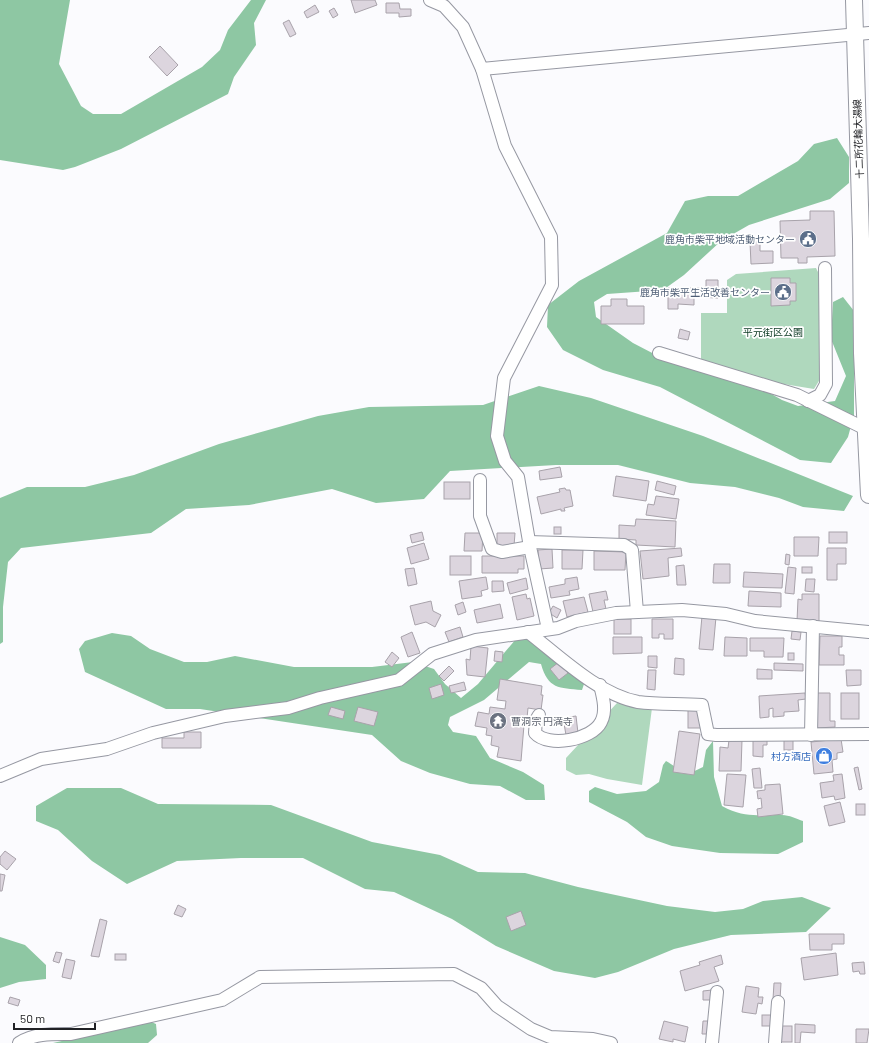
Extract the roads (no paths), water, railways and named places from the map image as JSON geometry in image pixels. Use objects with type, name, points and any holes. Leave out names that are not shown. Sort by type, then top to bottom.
[{"type":"main road","name":"十二所花輪大湯線","points":[[854,0],[862,33],[869,495]]},
{"type":"street","points":[[430,0],[445,3],[463,27],[482,69],[505,146],[551,236],[552,285],[504,378],[497,436],[505,462],[518,477],[530,545],[548,629]]},
{"type":"street","points":[[482,69],[862,33]]},
{"type":"street","points":[[808,401],[820,395],[826,384],[825,268]]},
{"type":"street","points":[[659,353],[797,395],[867,436]]},
{"type":"street","points":[[480,480],[480,516],[492,549],[502,552],[530,545],[624,545],[632,550],[637,612]]},
{"type":"street","points":[[0,776],[41,759],[107,749],[153,733],[225,716],[288,708],[320,698],[399,680],[432,654],[476,640],[548,629],[616,613],[682,610],[869,632]]},
{"type":"street","points":[[812,735],[813,626]]},
{"type":"street","points":[[528,632],[573,668],[610,692],[638,702],[702,705],[708,734],[716,736],[869,734]]},
{"type":"street","points":[[539,715],[536,720],[534,733],[539,738],[553,741],[581,737],[597,729],[604,714],[600,685]]},
{"type":"street","points":[[19,1043],[26,1039],[46,1034],[71,1034],[222,1000],[260,976],[454,974],[481,988],[498,1006],[531,1029],[550,1037],[594,1039],[611,1043]]},
{"type":"street","points":[[712,1043],[718,992]]},
{"type":"street","points":[[775,1043],[778,1002]]},
{"type":"place","name":"鹿角市柴平地域活動センター","points":[[808,239]]},
{"type":"place","name":"鹿角市柴平生活改善センター","points":[[783,292]]},
{"type":"place","name":"曹洞宗 円満寺","points":[[498,721]]},
{"type":"place","name":"村方酒店","points":[[824,756]]},
{"type":"park label","name":"平元街区公園","points":[[773,332]]}]
